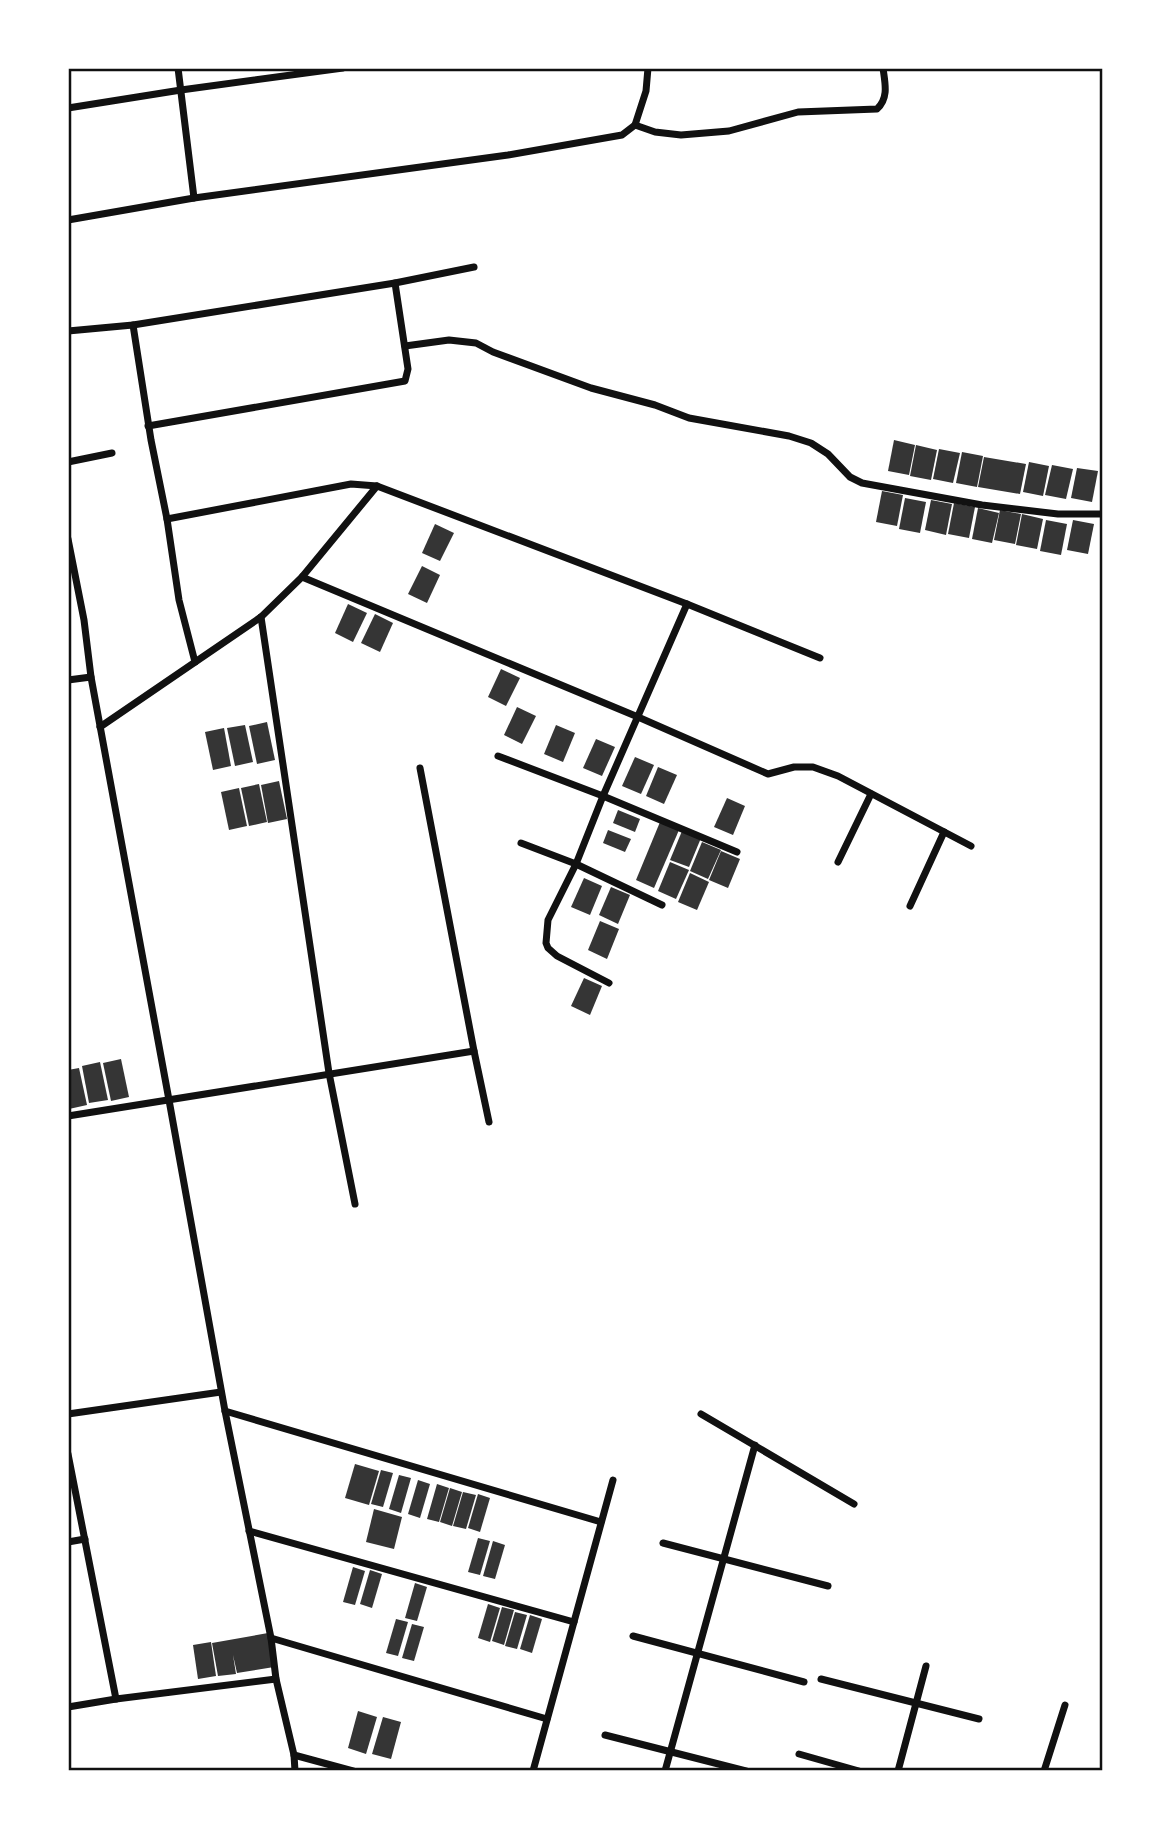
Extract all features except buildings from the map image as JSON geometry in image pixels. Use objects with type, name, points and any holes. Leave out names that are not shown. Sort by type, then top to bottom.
[{"type":"street","points":[[178,68],[194,198]]},
{"type":"street","points":[[68,108],[343,68]]},
{"type":"street","points":[[68,220],[194,198],[508,155],[622,135],[635,125],[646,91],[648,68]]},
{"type":"street","points":[[635,125],[655,132],[681,135],[729,131],[798,112],[877,109],[886,97],[883,68]]},
{"type":"street","points":[[68,331],[133,325],[396,283],[474,267]]},
{"type":"street","points":[[148,426],[405,381],[408,369],[396,283]]},
{"type":"street","points":[[133,325],[179,600],[195,662]]},
{"type":"street","points":[[405,346],[449,341],[476,343],[506,357],[591,388],[655,405],[689,418],[789,436],[811,443],[828,454],[850,477],[862,483],[982,505],[1059,514],[1103,513]]},
{"type":"street","points":[[68,462],[112,453]]},
{"type":"street","points":[[167,519],[351,484],[377,486],[687,604],[820,658]]},
{"type":"street","points":[[100,727],[261,617],[302,577],[377,486]]},
{"type":"street","points":[[68,538],[72,579],[84,620],[90,677],[221,1392],[295,1771]]},
{"type":"street","points":[[302,577],[638,716],[768,774],[794,767],[813,767],[838,776],[971,846]]},
{"type":"street","points":[[610,983],[557,956],[545,943],[548,920],[576,864],[687,604]]},
{"type":"street","points":[[261,617],[329,1073],[355,1204]]},
{"type":"street","points":[[68,680],[90,677]]},
{"type":"street","points":[[498,756],[737,852]]},
{"type":"street","points":[[420,768],[489,1122]]},
{"type":"street","points":[[838,862],[872,794]]},
{"type":"street","points":[[910,906],[944,832]]},
{"type":"street","points":[[521,843],[576,864],[662,905]]},
{"type":"street","points":[[68,1116],[474,1051]]},
{"type":"street","points":[[68,1414],[221,1392]]},
{"type":"street","points":[[225,1411],[601,1522]]},
{"type":"street","points":[[701,1414],[854,1504]]},
{"type":"street","points":[[666,1771],[755,1445]]},
{"type":"street","points":[[68,1454],[116,1699]]},
{"type":"street","points":[[533,1771],[613,1480]]},
{"type":"street","points":[[249,1531],[573,1622]]},
{"type":"street","points":[[68,1542],[85,1539]]},
{"type":"street","points":[[663,1543],[828,1587]]},
{"type":"street","points":[[633,1636],[804,1682]]},
{"type":"street","points":[[271,1638],[547,1719]]},
{"type":"street","points":[[898,1771],[926,1666]]},
{"type":"street","points":[[68,1707],[276,1679]]},
{"type":"street","points":[[821,1679],[979,1719]]},
{"type":"street","points":[[1044,1771],[1065,1705]]},
{"type":"street","points":[[605,1735],[746,1771]]},
{"type":"street","points":[[799,1754],[859,1771]]},
{"type":"street","points":[[294,1755],[353,1771]]}]
